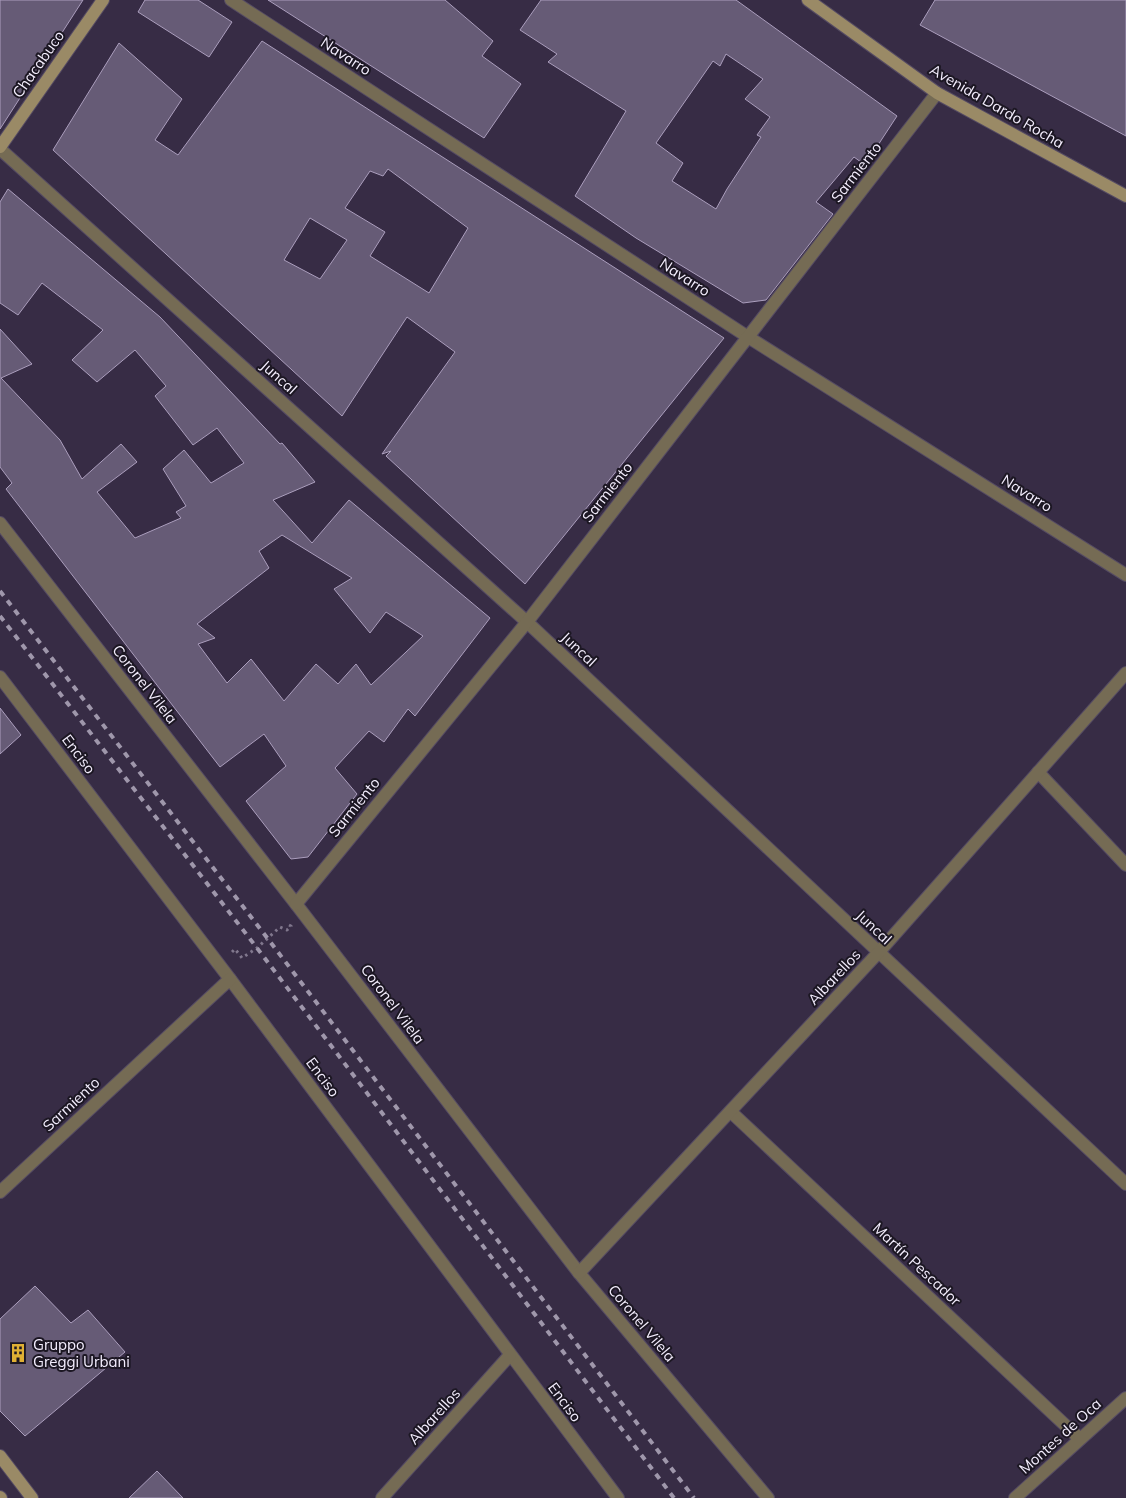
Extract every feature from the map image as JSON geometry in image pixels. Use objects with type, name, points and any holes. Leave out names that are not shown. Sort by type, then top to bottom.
[{"type":"main road","name":"Chacabuco","points":[[0,148],[103,0]]},
{"type":"main road","name":"Avenida Dardo Rocha","points":[[808,0],[937,93],[1126,196]]},
{"type":"main road","points":[[0,1456],[32,1498]]},
{"type":"street","name":"Navarro","points":[[231,0],[748,337],[1126,574]]},
{"type":"street","name":"Sarmiento","points":[[296,904],[527,622],[937,93]]},
{"type":"street","name":"Juncal","points":[[0,148],[527,622],[1126,1184]]},
{"type":"street","name":"Coronel Vilela","points":[[0,524],[296,904],[579,1273],[768,1498]]},
{"type":"street","name":"Albarellos","points":[[579,1273],[878,953],[1126,673]]},
{"type":"street","name":"Enciso","points":[[0,678],[230,979],[618,1498]]},
{"type":"street","points":[[1038,772],[1126,864]]},
{"type":"street","name":"Sarmiento","points":[[0,1192],[230,979]]},
{"type":"street","name":"Martín Pescador","points":[[731,1112],[1080,1439]]},
{"type":"street","name":"Albarellos","points":[[382,1498],[510,1355]]},
{"type":"street","name":"Montes de Oca","points":[[1020,1496],[1126,1398]]},
{"type":"path","points":[[237,960],[231,952],[235,950],[242,958],[263,943],[280,927],[287,930],[291,926],[286,920]]},
{"type":"building","points":[[0,0],[83,0],[0,129]]},
{"type":"building","points":[[145,0],[198,0],[232,22],[209,57],[138,12]]},
{"type":"building","points":[[268,0],[445,0],[493,41],[482,56],[521,84],[484,138]]},
{"type":"building","points":[[541,0],[736,0],[897,116],[865,165],[854,157],[816,202],[833,214],[766,300],[743,303],[636,238],[575,196],[626,111],[548,62],[557,54],[520,30]],"holes":[[[726,54],[763,79],[745,99],[770,117],[757,135],[761,137],[716,209],[672,181],[683,163],[656,143],[713,61],[720,66]]]},
{"type":"building","points":[[935,0],[1126,0],[1126,136],[920,25]]},
{"type":"building","points":[[262,41],[724,338],[525,584],[386,456],[391,451],[382,454],[455,352],[407,317],[342,416],[53,150],[119,43],[182,99],[155,140],[178,155]],"holes":[[[388,169],[468,228],[429,293],[370,256],[385,232],[345,208],[370,171],[383,176]],[[310,218],[347,240],[320,279],[284,260]]]},
{"type":"building","points":[[8,189],[160,317],[280,444],[282,443],[315,482],[273,500],[312,543],[349,500],[490,618],[415,716],[408,709],[384,742],[369,731],[335,768],[357,794],[308,857],[291,859],[246,801],[286,766],[264,734],[220,767],[6,489],[12,483],[0,467],[0,329],[32,364],[1,378],[60,440],[82,479],[121,444],[137,462],[97,492],[135,538],[181,518],[176,512],[186,506],[163,469],[184,450],[211,483],[244,463],[217,428],[193,445],[155,396],[166,386],[135,350],[97,382],[72,360],[103,330],[42,283],[18,315],[0,303],[0,202]],"holes":[[[282,535],[352,578],[334,589],[370,633],[386,612],[423,636],[371,685],[356,664],[338,684],[316,664],[284,701],[251,659],[227,683],[198,644],[215,638],[197,624],[269,568],[259,551]]]},
{"type":"building","points":[[0,708],[21,735],[0,754]]},
{"type":"building","points":[[35,1286],[71,1323],[88,1310],[125,1352],[25,1436],[0,1411],[0,1319]]},
{"type":"building","points":[[157,1471],[183,1498],[129,1498]]},
{"type":"railway","points":[[0,591],[694,1498]]},
{"type":"railway","points":[[0,616],[257,948],[674,1498]]},
{"type":"place","name":"Gruppo Greggi Urbani","points":[[18,1353]]}]
